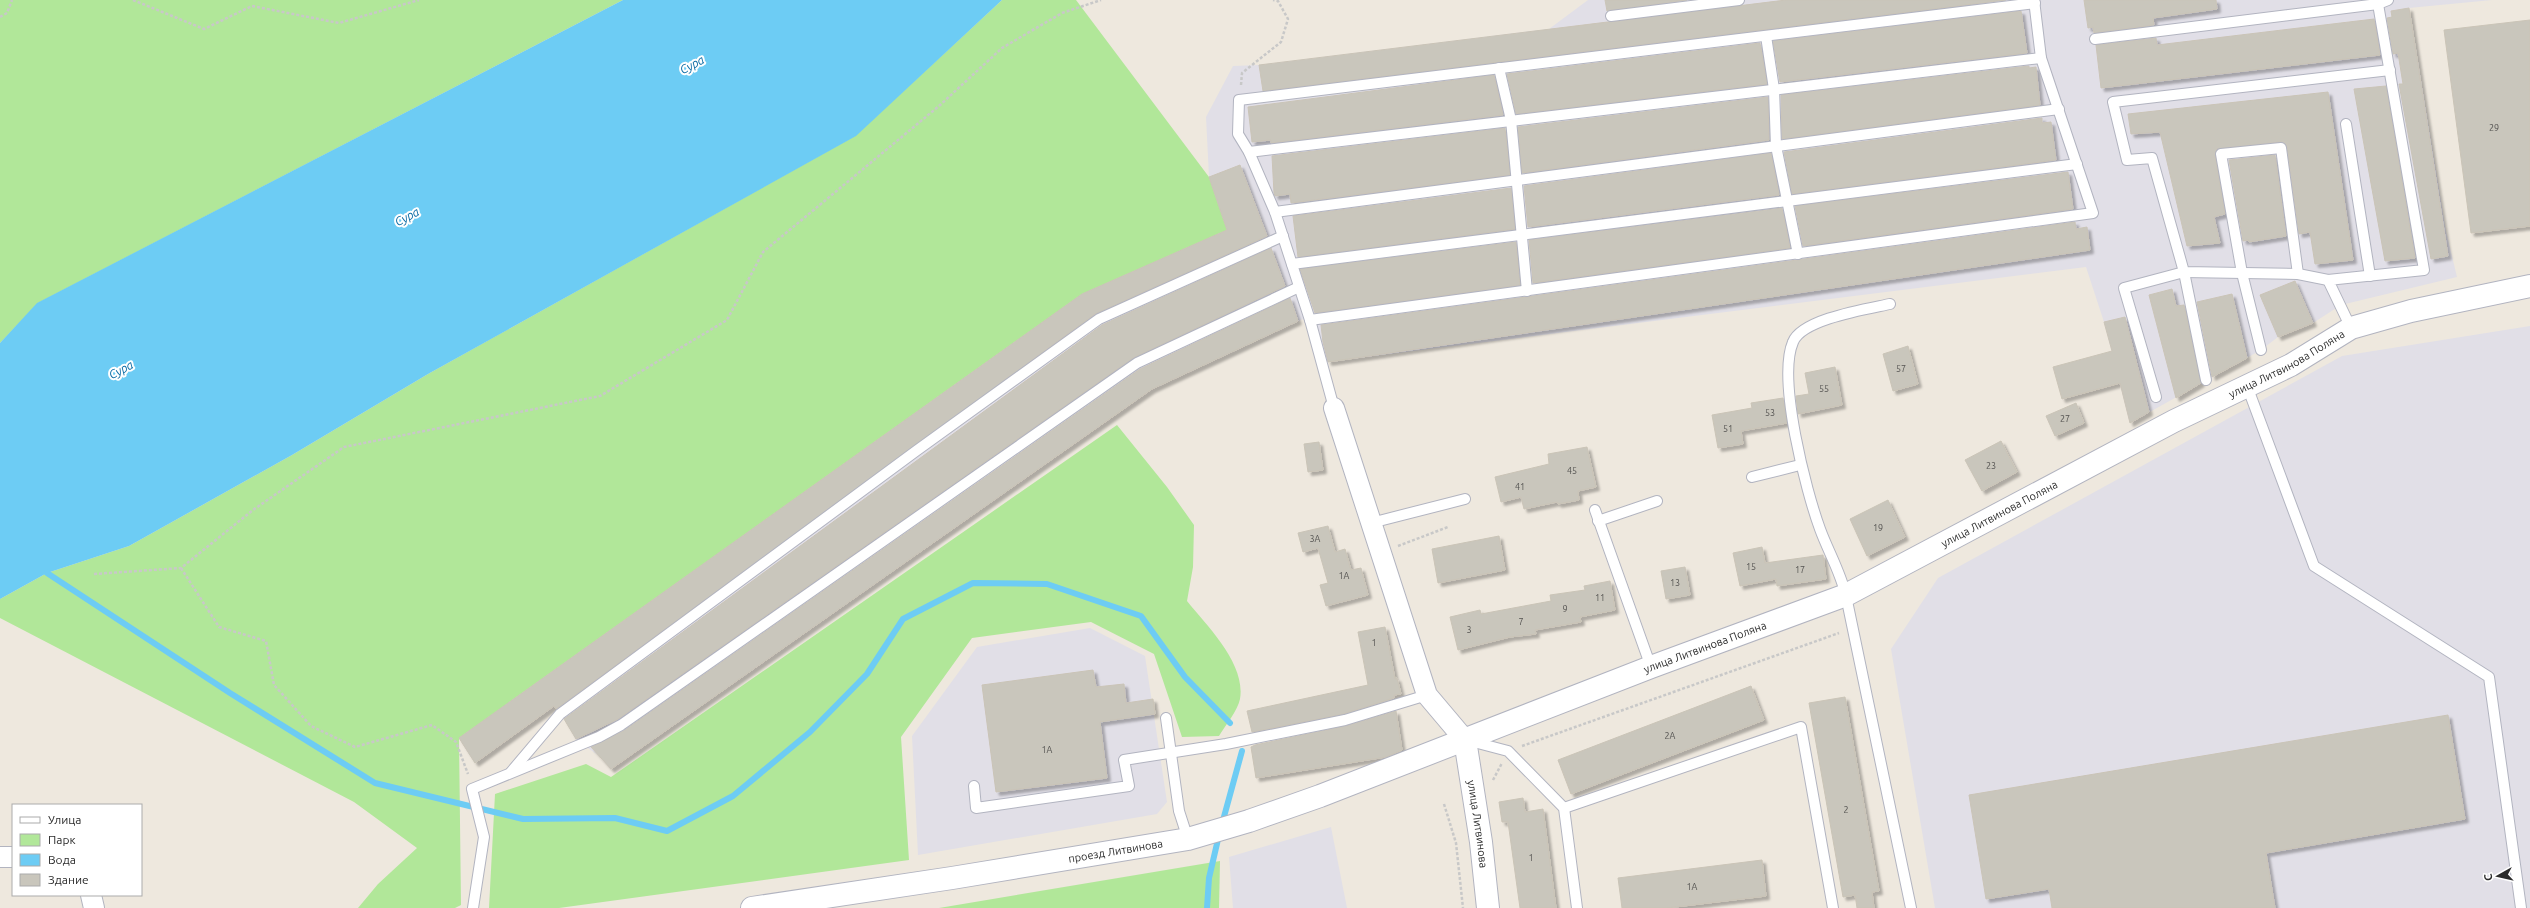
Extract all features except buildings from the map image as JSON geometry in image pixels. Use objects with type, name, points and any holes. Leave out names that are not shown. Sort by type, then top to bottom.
[{"type":"main road","name":"улица Литвинова Поляна","points":[[1465,740],[1651,667],[1846,595],[2174,421],[2291,365],[2351,328],[2411,311],[2530,286]]},
{"type":"main road","name":"проезд Литвинова","points":[[752,908],[952,878],[1188,839],[1249,821],[1320,796],[1465,740]]},
{"type":"main road","name":"улица Литвинова","points":[[1465,740],[1481,842],[1488,908]]},
{"type":"street","points":[[1334,408],[1371,523],[1384,558],[1427,695],[1465,740]]},
{"type":"street","points":[[0,857],[12,857]]},
{"type":"street","points":[[91,896],[94,908]]},
{"type":"lane","points":[[1610,16],[1739,0]]},
{"type":"lane","points":[[2095,40],[2378,4],[2388,0]]},
{"type":"lane","points":[[1310,320],[2094,214],[2041,58],[2034,1],[1766,36],[1239,100],[1238,134],[1249,152],[1275,212],[1310,320],[1334,408]]},
{"type":"lane","points":[[2156,398],[2124,288],[2184,272],[2298,274],[2328,280],[2424,270],[2378,4]]},
{"type":"lane","points":[[1766,36],[1774,90],[1776,146],[1798,254]]},
{"type":"lane","points":[[1249,152],[2041,58]]},
{"type":"lane","points":[[1499,68],[1511,120],[1518,180],[1526,291]]},
{"type":"lane","points":[[2206,380],[2184,272],[2152,158],[2127,160],[2113,102],[2390,70]]},
{"type":"lane","points":[[1275,212],[2059,109]]},
{"type":"lane","points":[[2346,124],[2370,276]]},
{"type":"lane","points":[[2261,350],[2242,273],[2221,154],[2281,148],[2298,274]]},
{"type":"lane","points":[[1292,264],[2077,164]]},
{"type":"lane","points":[[509,773],[560,714],[1099,319],[1283,236]]},
{"type":"lane","points":[[2328,280],[2351,328]]},
{"type":"lane","points":[[473,908],[484,837],[472,788],[599,737],[621,725],[1137,363],[1299,287]]},
{"type":"lane","points":[[1890,304],[1836,316],[1809,327],[1793,341],[1789,362],[1791,399],[1800,465],[1819,528],[1846,595],[1851,629],[1911,908]]},
{"type":"lane","points":[[2247,386],[2314,566],[2489,676],[2521,908]]},
{"type":"lane","points":[[1752,477],[1800,465]]},
{"type":"lane","points":[[1371,523],[1465,499]]},
{"type":"lane","points":[[1598,521],[1658,501]]},
{"type":"lane","points":[[1595,510],[1651,667]]},
{"type":"lane","points":[[974,786],[976,808],[1129,786],[1124,760],[1226,744],[1345,720],[1427,695]]},
{"type":"lane","points":[[1166,718],[1172,752],[1179,811],[1188,839]]},
{"type":"lane","points":[[1564,808],[1801,727],[1833,908]]},
{"type":"lane","points":[[1465,740],[1508,751],[1564,808],[1577,908]]},
{"type":"path","points":[[0,17],[7,14],[12,0]]},
{"type":"path","points":[[134,0],[204,29],[252,6],[339,23],[419,0]]},
{"type":"path","points":[[94,574],[181,568],[252,510],[344,447],[600,396],[727,320],[763,252],[939,106],[1002,48],[1062,14],[1100,0]]},
{"type":"path","points":[[1239,100],[1242,73],[1282,42],[1288,19],[1278,0],[1272,0]]},
{"type":"path","points":[[1384,558],[1400,545],[1448,527]]},
{"type":"path","points":[[181,568],[219,627],[266,641],[274,685],[311,726],[355,747],[432,725],[456,742],[464,759],[472,788]]},
{"type":"path","points":[[1492,783],[1508,751],[1851,629]]},
{"type":"path","points":[[1444,804],[1456,843],[1463,908]]},
{"type":"shaded area","points":[[1588,0],[2492,0],[2409,8],[2446,231],[2457,277],[2341,305],[2313,323],[2278,337],[2261,350],[2130,423],[2104,322],[2086,267],[1325,362],[1303,319],[1152,389],[611,769],[598,755],[576,740],[556,704],[475,763],[459,738],[1082,294],[1227,231],[1209,177],[1206,117],[1233,66],[1259,65],[1549,29]]},
{"type":"shaded area","points":[[2530,326],[2530,908],[1935,908],[1891,649],[1938,578],[2342,356]]},
{"type":"shaded area","points":[[1090,628],[1145,656],[1167,802],[1157,814],[918,855],[912,736],[977,647]]},
{"type":"shaded area","points":[[1331,827],[1347,908],[1233,908],[1229,857]]},
{"type":"green space","points":[[0,0],[623,0],[38,303],[0,343]]},
{"type":"green space","points":[[1002,0],[1076,0],[1209,177],[1227,230],[1082,294],[459,738],[461,905],[455,908],[358,908],[378,884],[417,848],[354,802],[0,618],[0,599],[47,573],[129,546],[292,455],[428,374],[855,136]]},
{"type":"green space","points":[[1117,425],[1167,487],[1194,525],[1193,567],[1187,601],[1224,647],[1237,673],[1240,686],[1239,703],[1219,736],[1182,737],[1154,654],[1091,622],[972,638],[901,737],[909,860],[559,908],[489,908],[495,794],[586,764],[611,777]]},
{"type":"green space","points":[[1220,861],[1219,908],[939,908]]},
{"type":"water","name":"Сура","points":[[623,0],[1002,0],[856,136],[428,374],[292,455],[129,546],[47,573],[0,599],[0,343],[37,303]]},
{"type":"waterway","points":[[47,573],[230,693],[375,783],[523,819],[615,818],[667,831],[733,796],[810,732],[867,674],[903,619],[973,583],[1047,584],[1141,616],[1185,677],[1230,723]]},
{"type":"waterway","points":[[1222,824],[1242,751]]},
{"type":"waterway","points":[[1207,908],[1209,878],[1219,835]]}]
